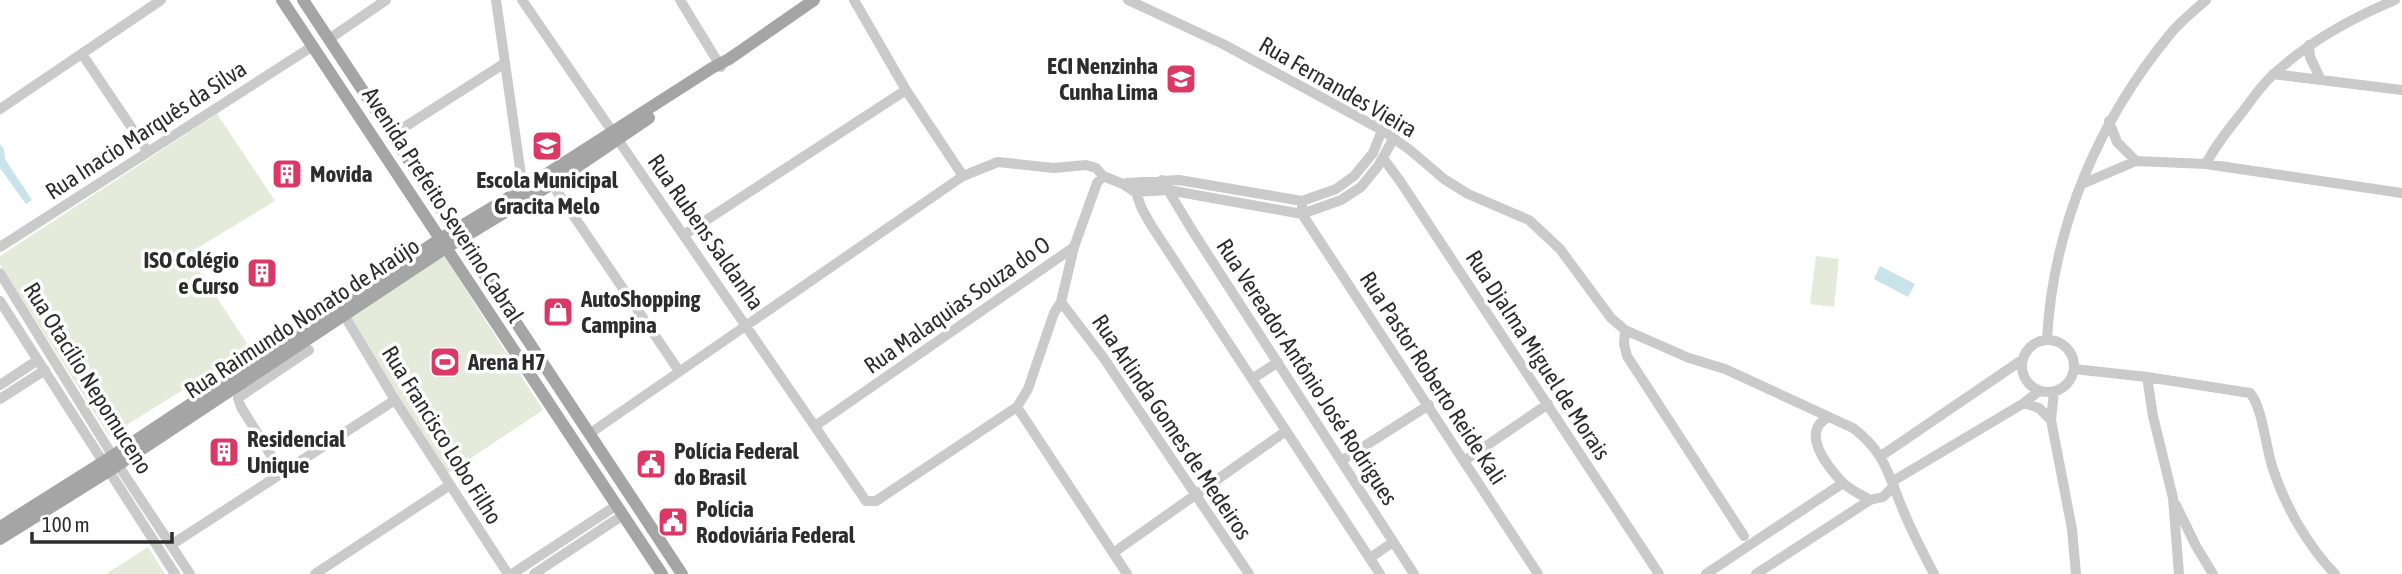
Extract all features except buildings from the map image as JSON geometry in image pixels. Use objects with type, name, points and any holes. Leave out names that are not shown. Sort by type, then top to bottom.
[{"type":"main road","name":"Avenida Prefeito Severino Cabral","points":[[282,0],[662,574]]},
{"type":"main road","name":"Avenida Prefeito Severino Cabral","points":[[303,0],[682,574]]},
{"type":"main road","name":"Rua Raimundo Nonato de Araújo","points":[[0,539],[443,243],[552,184],[616,135],[814,0]]},
{"type":"main road","name":"Rua Raimundo Nonato de Araújo","points":[[458,234],[523,189],[616,135]]},
{"type":"main road","name":"Rua Raimundo Nonato de Araújo","points":[[0,527],[111,463],[344,315],[443,243]]},
{"type":"street","points":[[0,109],[161,0]]},
{"type":"street","points":[[329,39],[386,0]]},
{"type":"street","points":[[496,0],[523,189]]},
{"type":"street","name":"Rua Rubens Saldanha","points":[[522,0],[866,501],[876,501],[1017,407]]},
{"type":"street","points":[[680,0],[723,63]]},
{"type":"street","points":[[854,0],[906,90],[963,176]]},
{"type":"street","name":"Rua Fernandes Vieira","points":[[1128,0],[1225,44],[1382,130],[1468,194],[1524,217],[1560,250],[1611,317],[1625,330],[1689,358],[1725,369],[1853,428],[1865,437],[1881,456],[1894,483]]},
{"type":"street","points":[[2048,339],[2057,264],[2072,206],[2109,121],[2172,31],[2206,0]]},
{"type":"street","points":[[2206,164],[2224,134],[2273,74],[2309,45],[2366,12],[2395,0]]},
{"type":"street","points":[[2309,45],[2310,57],[2320,78]]},
{"type":"street","name":"Rua Inacio Marquês da Silva","points":[[0,247],[313,46]]},
{"type":"street","points":[[82,54],[148,152]]},
{"type":"street","points":[[392,135],[505,63]]},
{"type":"street","points":[[2273,74],[2402,90]]},
{"type":"street","points":[[685,234],[906,90]]},
{"type":"street","points":[[2109,121],[2117,142],[2136,160]]},
{"type":"street","points":[[1131,186],[1162,180],[1179,180],[1302,201],[1336,189],[1354,176],[1373,153],[1382,130]]},
{"type":"street","points":[[589,434],[963,176],[998,162],[1054,168],[1086,165],[1103,176],[1131,186],[1302,214],[1340,201],[1361,187],[1394,138]]},
{"type":"street","name":"Rua Djalma Miguel de Morais","points":[[1383,158],[1659,574]]},
{"type":"street","points":[[2082,184],[2136,160],[2206,164],[2402,192]]},
{"type":"street","name":"Rua Malaquias Souza do O","points":[[815,426],[1074,247],[1097,183],[1103,176]]},
{"type":"street","name":"Rua Vereador Antônio José Rodrigues","points":[[1162,180],[1414,574]]},
{"type":"street","points":[[552,184],[679,371]]},
{"type":"street","points":[[1131,186],[1151,225],[1380,574]]},
{"type":"street","points":[[1320,195],[1324,206]]},
{"type":"street","points":[[1302,201],[1302,214]]},
{"type":"street","name":"Rua Pastor Roberto Reide Kali","points":[[1302,214],[1538,574]]},
{"type":"street","points":[[1074,247],[1061,302],[1054,313],[1028,389],[1017,407],[1127,574]]},
{"type":"street","name":"Rua Otacílio Nepomuceno","points":[[0,273],[175,574]]},
{"type":"street","name":"Rua Otacílio Nepomuceno","points":[[0,301],[38,360],[172,545],[190,574]]},
{"type":"street","name":"Rua Arlinda Gomes de Medeiros","points":[[1061,302],[1102,357],[1249,574]]},
{"type":"street","name":"Rua Francisco Lobo Filho","points":[[344,315],[395,400],[510,574]]},
{"type":"street","points":[[1625,330],[1627,356],[1744,536]]},
{"type":"street","points":[[2048,339],[2065,346],[2071,352],[2074,369],[2068,384],[2054,392],[2039,391],[2027,382],[2021,368],[2029,347],[2048,339]]},
{"type":"street","points":[[280,469],[238,398],[309,350]]},
{"type":"street","points":[[0,384],[38,360]]},
{"type":"street","points":[[1881,456],[2022,360]]},
{"type":"street","points":[[1252,379],[1278,362]]},
{"type":"street","points":[[2074,369],[2250,393],[2256,403],[2268,450],[2285,497],[2314,548],[2335,574]]},
{"type":"street","points":[[0,399],[45,370]]},
{"type":"street","points":[[2147,377],[2173,498],[2179,574]]},
{"type":"street","points":[[1756,574],[1870,500],[1883,497],[1894,483],[2039,391]]},
{"type":"street","points":[[2054,392],[2051,420],[2072,529],[2076,574]]},
{"type":"street","points":[[172,545],[280,469],[395,400]]},
{"type":"street","points":[[2024,403],[2039,408],[2051,420]]},
{"type":"street","points":[[1464,461],[1548,404]]},
{"type":"street","points":[[1341,461],[1429,405]]},
{"type":"street","points":[[1829,417],[1816,429],[1815,438],[1828,464],[1843,483],[1870,500]]},
{"type":"street","points":[[1113,553],[1286,431]]},
{"type":"street","points":[[1706,574],[1843,483]]},
{"type":"street","points":[[1894,483],[1904,512],[1934,574]]},
{"type":"street","points":[[315,574],[450,485]]},
{"type":"street","points":[[1883,497],[1904,512]]},
{"type":"street","points":[[2173,498],[2196,547],[2213,574]]},
{"type":"street","points":[[510,574],[620,510]]},
{"type":"street","points":[[534,574],[620,510]]},
{"type":"street","points":[[1370,558],[1393,542]]},
{"type":"street","points":[[552,548],[559,557]]},
{"type":"shaded area","points":[[217,114],[275,201],[188,254],[250,348],[109,436],[0,264],[0,256]]},
{"type":"shaded area","name":"Arena H7","points":[[443,254],[543,410],[447,474],[348,315]]},
{"type":"shaded area","points":[[1816,256],[1839,259],[1834,307],[1810,304]]},
{"type":"shaded area","points":[[148,547],[165,574],[106,574]]},
{"type":"water","points":[[0,144],[4,149],[5,159],[32,200],[26,204],[0,168]]},
{"type":"water","points":[[1880,266],[1915,284],[1908,297],[1874,279]]},
{"type":"place","name":"ECI Nenzinha Cunha Lima","points":[[1181,79]]},
{"type":"place","name":"Escola Municipal Gracita Melo","points":[[547,146]]},
{"type":"place","name":"Movida","points":[[287,174]]},
{"type":"place","name":"ISO Colégio e Curso","points":[[262,273]]},
{"type":"place","name":"AutoShopping Campina","points":[[558,312]]},
{"type":"place","name":"Arena H7","points":[[445,362]]},
{"type":"place","name":"Residencial Unique","points":[[224,452]]},
{"type":"place","name":"Polícia Federal do Brasil","points":[[651,464]]},
{"type":"place","name":"Polícia Rodoviária Federal","points":[[673,522]]}]
